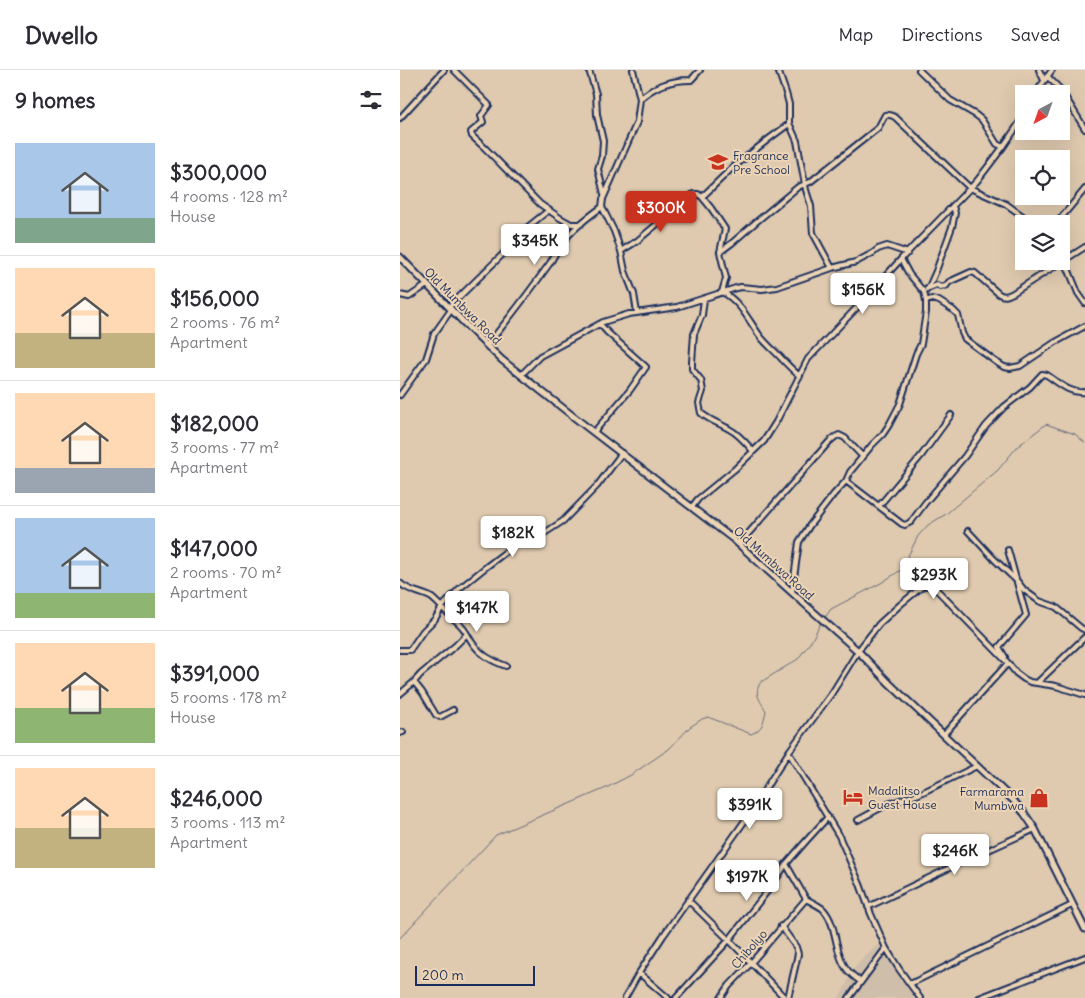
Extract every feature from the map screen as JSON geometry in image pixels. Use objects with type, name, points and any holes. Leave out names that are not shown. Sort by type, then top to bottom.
[{"type":"main road","name":"Old Mumbwa Road","points":[[400,256],[487,345],[521,375],[739,544],[858,651],[890,684],[1013,800],[1035,829],[1085,929]]},
{"type":"street","points":[[400,118],[444,70]]},
{"type":"street","points":[[454,70],[489,105],[481,116],[483,122],[471,132],[471,135],[540,204],[571,224],[581,224]]},
{"type":"street","points":[[589,70],[596,94],[597,115],[603,141],[602,156],[598,169],[604,195]]},
{"type":"street","points":[[634,70],[640,99],[637,122],[604,195],[602,207],[621,251],[625,271],[634,294],[637,313]]},
{"type":"street","points":[[640,99],[654,88],[665,83],[692,80],[700,70]]},
{"type":"street","points":[[778,70],[789,104],[790,124],[799,150],[811,206],[813,233],[832,268]]},
{"type":"street","points":[[919,70],[950,100],[982,120],[997,144],[1003,147]]},
{"type":"street","points":[[1039,70],[1060,90],[1085,129]]},
{"type":"street","points":[[1041,85],[1052,70]]},
{"type":"street","points":[[720,252],[798,186],[810,182],[878,128],[885,115],[888,114],[893,116],[970,188],[1006,204],[1021,215]]},
{"type":"street","points":[[702,197],[731,169],[790,124]]},
{"type":"street","points":[[692,507],[698,499],[735,469],[764,441],[776,422],[808,359],[970,188],[1015,129]]},
{"type":"street","points":[[1063,215],[1085,189]]},
{"type":"street","points":[[621,251],[637,241],[693,194],[698,194],[711,208],[725,230],[720,252],[726,278],[722,292]]},
{"type":"street","points":[[792,592],[800,542],[810,525],[846,481],[850,472],[883,434],[900,404],[921,344],[926,312],[926,291],[936,271],[952,226],[955,213],[953,206]]},
{"type":"street","points":[[487,345],[551,261],[559,246],[581,224],[602,207]]},
{"type":"street","points":[[400,395],[426,360],[434,334],[450,308],[524,230],[549,210]]},
{"type":"street","points":[[521,375],[540,356],[608,320],[637,313],[668,309],[741,287],[762,289],[777,287],[832,268],[856,262],[887,246],[908,253]]},
{"type":"street","points":[[1070,257],[1085,247]]},
{"type":"street","points":[[901,259],[909,274],[926,291]]},
{"type":"street","points":[[926,291],[937,285],[940,287],[946,286],[949,282],[972,272],[999,294],[1007,296],[1050,270]]},
{"type":"street","points":[[1069,270],[1078,293],[1085,303]]},
{"type":"street","points":[[400,296],[409,297],[427,285]]},
{"type":"street","points":[[722,292],[728,295],[744,311],[767,344],[800,376]]},
{"type":"street","points":[[704,299],[702,315],[694,334],[692,362],[692,368],[701,380],[703,391],[699,403],[701,413],[716,423],[730,429],[753,451]]},
{"type":"street","points":[[926,301],[932,299],[939,301],[953,310],[958,315],[965,338],[996,362],[1010,368],[1020,366],[1054,343],[1085,326]]},
{"type":"street","points":[[594,432],[630,390],[646,367],[600,324]]},
{"type":"street","points":[[846,481],[905,525],[911,522],[965,456],[986,426],[1004,407],[1030,387],[1042,374],[1071,391],[1085,392]]},
{"type":"street","points":[[879,506],[921,456],[951,415]]},
{"type":"street","points":[[739,544],[835,437],[842,436],[863,457]]},
{"type":"street","points":[[400,650],[412,649],[423,631],[436,619],[442,606],[460,588],[486,567],[524,538],[530,540],[537,538],[563,521],[597,486],[622,454]]},
{"type":"street","points":[[968,531],[1024,590],[1039,601],[1056,607],[1085,630]]},
{"type":"street","points":[[1008,550],[1026,615],[999,647],[1008,664]]},
{"type":"street","points":[[400,583],[429,597],[442,606],[462,627],[482,653],[495,662],[506,666]]},
{"type":"street","points":[[625,998],[638,973],[746,819],[789,753],[832,693],[858,651],[879,624],[915,592],[927,585],[936,589],[1024,679],[1085,695]]},
{"type":"street","points":[[400,694],[467,634]]},
{"type":"street","points":[[1037,683],[1085,637]]},
{"type":"street","points":[[944,734],[1008,664]]},
{"type":"street","points":[[414,682],[436,715],[440,717],[453,710]]},
{"type":"street","points":[[789,753],[839,836],[886,948],[920,998]]},
{"type":"street","points":[[858,820],[888,804],[919,794],[977,766]]},
{"type":"street","points":[[676,998],[729,940],[773,884],[786,864],[828,817]]},
{"type":"street","points":[[868,907],[1035,829]]},
{"type":"street","points":[[786,864],[806,899],[819,906],[827,915],[832,924],[843,964],[848,972],[861,982]]},
{"type":"street","name":"Chibolyo","points":[[721,998],[729,986],[806,899]]},
{"type":"street","points":[[688,900],[786,998],[798,954],[796,946],[781,926]]},
{"type":"street","points":[[910,984],[1072,905]]},
{"type":"street","points":[[849,998],[886,948]]},
{"type":"street","points":[[979,998],[1085,956]]},
{"type":"street","points":[[638,973],[668,998]]},
{"type":"shaded area","points":[[884,939],[924,998],[838,998],[859,962]]},
{"type":"waterway","points":[[824,619],[831,609],[881,583],[901,570],[918,536],[928,525],[946,514],[998,470],[1017,447],[1046,424],[1075,434],[1085,443]]},
{"type":"waterway","points":[[400,938],[496,835],[604,789],[631,775],[669,749],[690,727],[702,719],[708,717],[751,734],[758,730],[763,722],[766,711],[757,693],[761,682],[798,659],[812,640],[821,622]]},
{"type":"place","name":"Fragrance Pre School","points":[[718,162]]},
{"type":"place","name":"Madalitso Guest House","points":[[853,797]]},
{"type":"place","name":"Farmarama Mumbwa","points":[[1039,798]]}]
